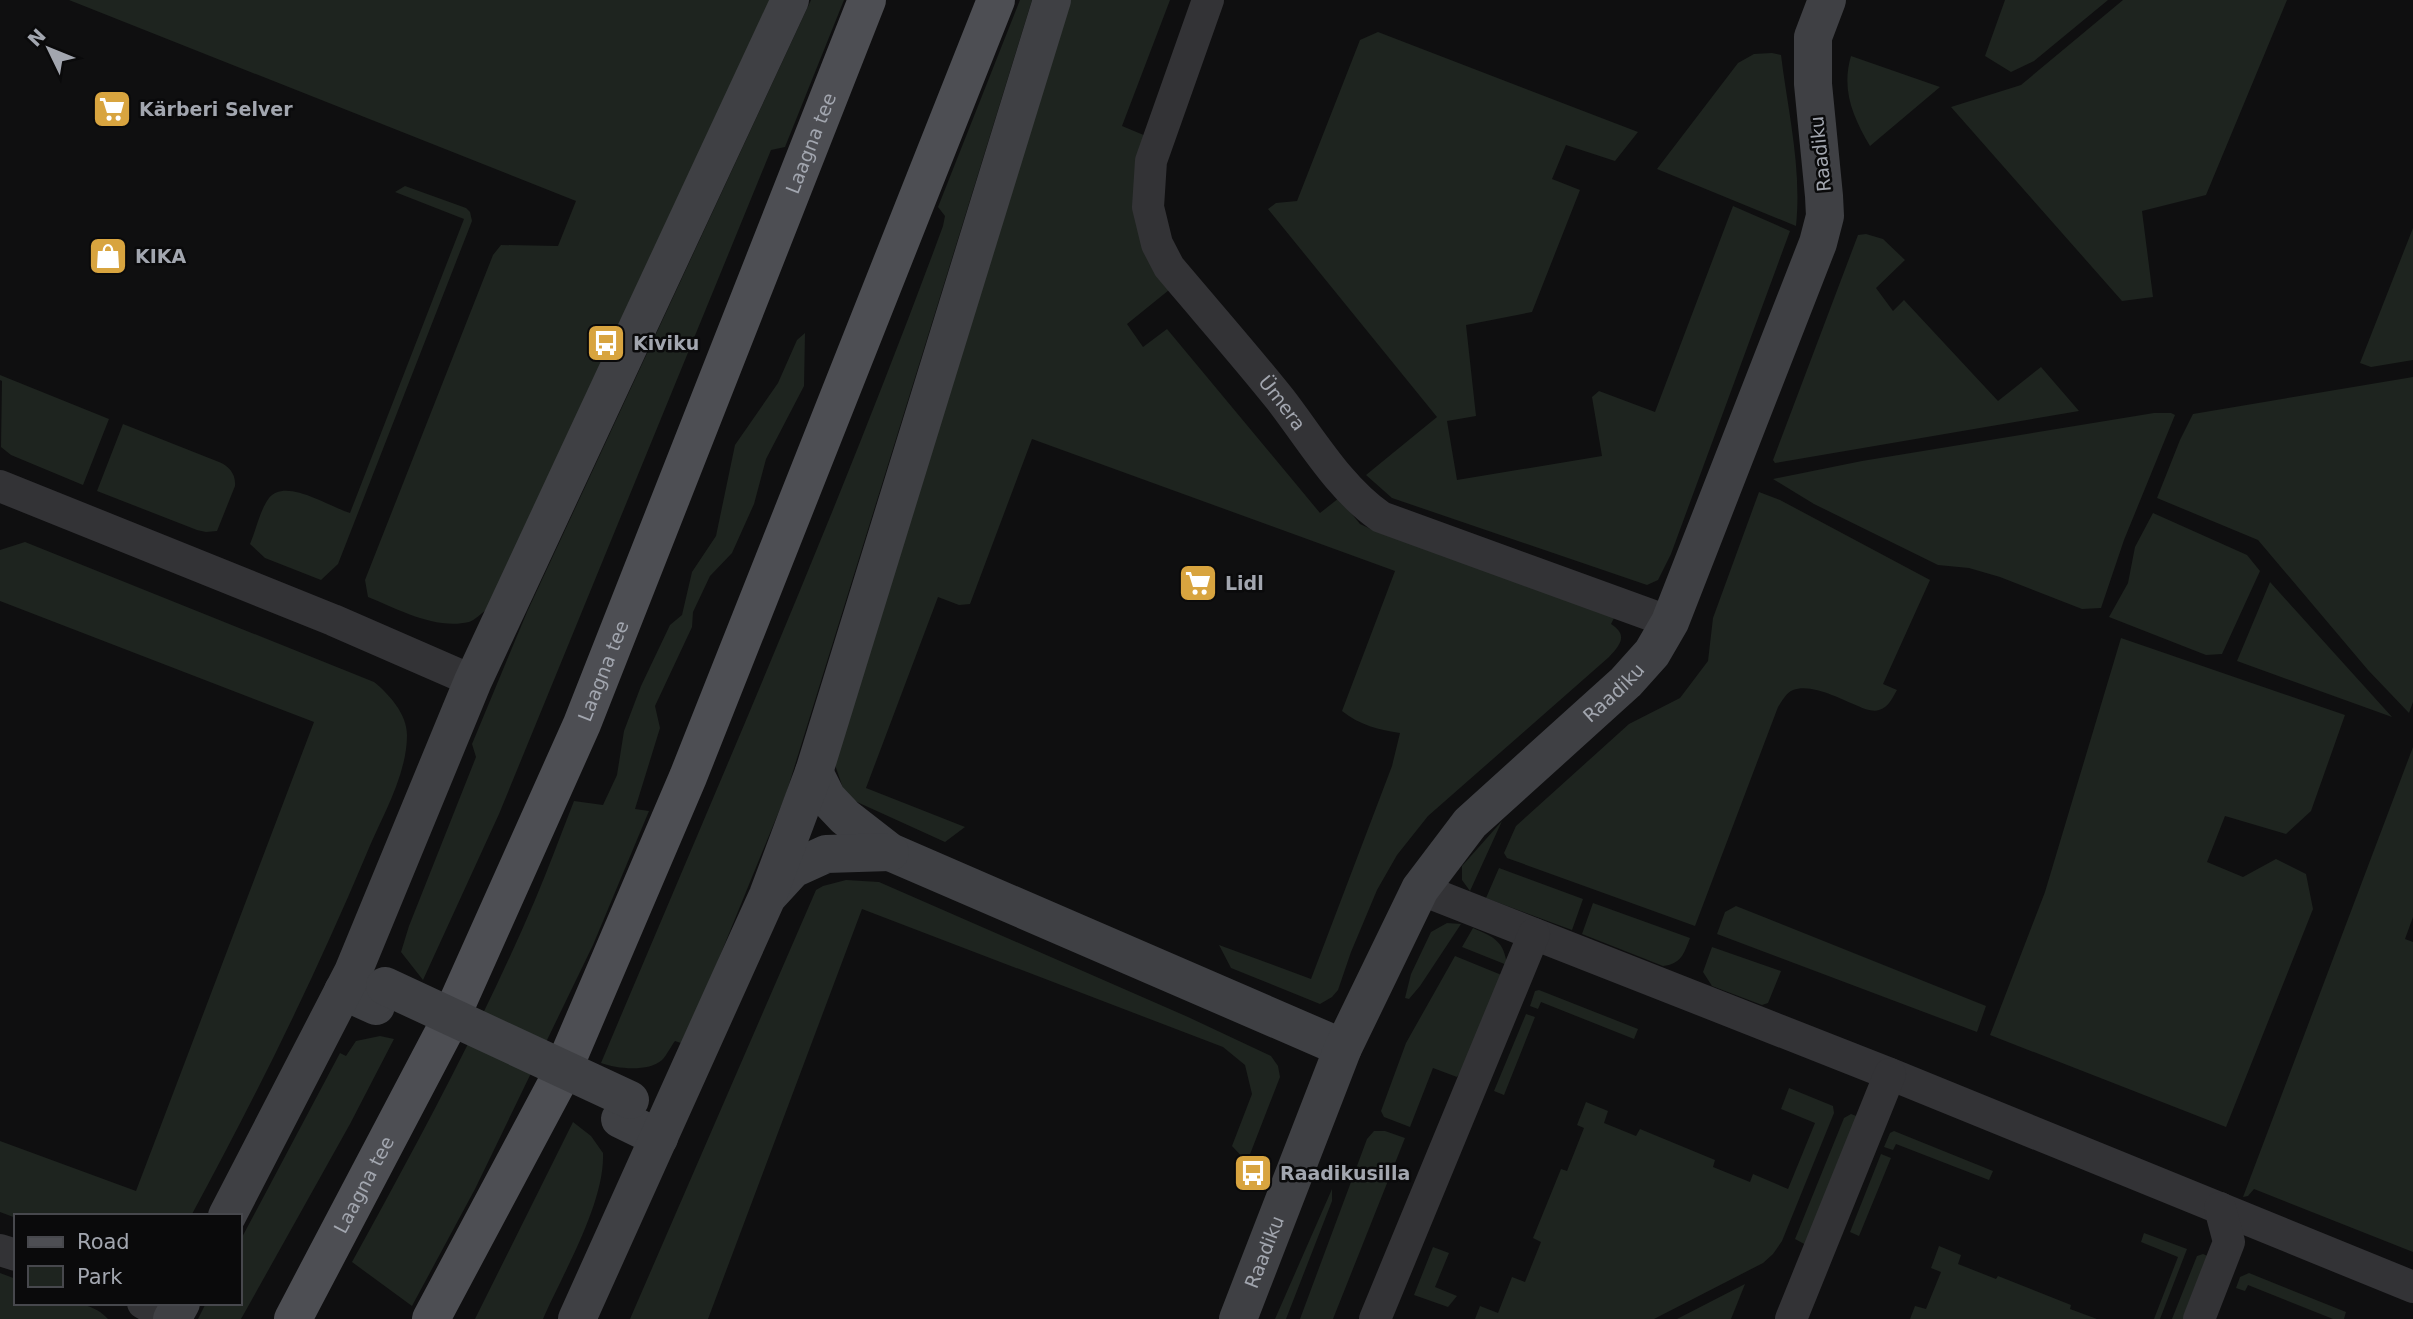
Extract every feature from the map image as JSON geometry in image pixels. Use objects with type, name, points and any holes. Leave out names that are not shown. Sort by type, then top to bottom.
[{"type":"main road","name":"Laagna tee","points":[[293,1319],[447,1026],[582,724],[867,0]]},
{"type":"main road","points":[[431,1319],[565,1066],[688,777],[996,0]]},
{"type":"street","points":[[228,1214],[364,989],[473,681],[790,0]]},
{"type":"street","points":[[577,1319],[768,895],[814,772],[1052,0]]},
{"type":"street","name":"Ümera","points":[[1208,0],[1151,161],[1148,207],[1157,244],[1169,267],[1364,505],[1381,517],[1670,622]]},
{"type":"street","name":"Raadiku","points":[[1238,1319],[1343,1048],[1420,889],[1470,823],[1626,682],[1652,653],[1670,622],[1818,243],[1825,216],[1813,84],[1813,37],[1827,0]]},
{"type":"street","points":[[0,486],[333,620],[473,681]]},
{"type":"street","points":[[814,772],[827,797],[845,817],[890,852],[1343,1048]]},
{"type":"street","points":[[768,895],[793,869],[826,854],[890,852]]},
{"type":"street","points":[[1420,889],[1890,1074],[2413,1287]]},
{"type":"street","points":[[1375,1319],[1534,934]]},
{"type":"street","points":[[364,989],[663,1128]]},
{"type":"street","points":[[1791,1319],[1890,1074]]},
{"type":"street","points":[[2199,1319],[2230,1242],[2220,1208]]},
{"type":"street","points":[[147,1305],[172,1319]]},
{"type":"green space","points":[[69,0],[775,0],[487,609],[474,620],[456,624],[417,617],[368,597],[365,580],[493,255],[501,245],[558,246],[576,201]]},
{"type":"green space","points":[[811,0],[844,0],[785,147],[771,150],[499,814],[423,980],[401,952],[476,757],[472,744],[527,612]]},
{"type":"green space","points":[[1020,0],[1032,0],[786,794],[708,985],[681,1043],[675,1041],[662,1060],[641,1068],[615,1067],[601,1063],[862,437],[943,226],[945,216],[938,207]]},
{"type":"green space","points":[[1068,0],[1170,0],[1122,126],[1146,136],[1169,290],[1127,324],[1143,347],[1167,329],[1320,513],[1339,498],[1360,524],[1615,616],[1611,624],[1620,632],[1621,640],[1609,657],[1428,816],[1397,855],[1377,890],[1338,990],[1320,1004],[1231,968],[1219,945],[1311,979],[1392,766],[1400,733],[1370,726],[1342,711],[1395,571],[1032,439],[970,604],[959,605],[938,597],[866,788],[965,827],[945,842],[846,797],[835,765]]},
{"type":"green space","points":[[2005,0],[2108,0],[2034,61],[2011,72],[1985,56]]},
{"type":"green space","points":[[2123,0],[2287,0],[2206,195],[2142,211],[2153,297],[2122,301],[1951,107],[2021,85]]},
{"type":"green space","points":[[1378,32],[1638,132],[1615,161],[1566,145],[1552,179],[1580,190],[1532,312],[1466,325],[1476,416],[1447,421],[1457,480],[1602,456],[1592,397],[1599,391],[1655,412],[1733,206],[1790,231],[1671,554],[1658,580],[1647,585],[1392,498],[1366,475],[1437,417],[1268,209],[1276,203],[1297,201],[1360,40]]},
{"type":"green space","points":[[1754,54],[1781,55],[1793,140],[1797,183],[1796,226],[1657,169],[1738,63]]},
{"type":"green space","points":[[1851,56],[1940,87],[1870,146],[1850,103],[1847,80]]},
{"type":"green space","points":[[405,186],[466,208],[472,221],[338,564],[321,580],[265,558],[250,544],[263,508],[276,492],[308,495],[350,513],[464,219],[395,192]]},
{"type":"green space","points":[[2413,228],[2413,360],[2371,367],[2360,363]]},
{"type":"green space","points":[[1866,234],[1883,239],[1905,260],[1876,288],[1893,311],[1904,300],[1998,401],[2041,367],[2079,411],[1775,463],[1773,460],[1858,235]]},
{"type":"green space","points":[[805,333],[804,386],[766,459],[754,504],[732,553],[710,576],[693,612],[692,627],[655,706],[660,728],[635,809],[649,811],[593,945],[475,1189],[412,1306],[352,1262],[471,1038],[535,900],[574,801],[603,805],[617,775],[624,731],[641,686],[670,625],[682,615],[692,572],[716,536],[735,445],[778,383],[797,340]]},
{"type":"green space","points":[[0,375],[109,419],[83,485],[11,455],[1,447]]},
{"type":"green space","points":[[2413,377],[2413,702],[2409,713],[2368,670],[2258,540],[2157,498],[2193,414]]},
{"type":"green space","points":[[2154,413],[2175,415],[2124,540],[2101,608],[2082,609],[2000,577],[1969,568],[1938,565],[1814,504],[1773,479],[1862,461]]},
{"type":"green space","points":[[123,424],[229,468],[235,486],[217,531],[197,530],[97,491]]},
{"type":"green space","points":[[1759,492],[1780,500],[1930,580],[1883,684],[1897,690],[1890,702],[1882,709],[1874,711],[1809,689],[1793,690],[1786,695],[1778,707],[1695,926],[1507,858],[1504,853],[1516,826],[1629,724],[1680,698],[1708,661],[1713,618]]},
{"type":"green space","points":[[2153,513],[2247,555],[2260,571],[2222,654],[2206,655],[2109,617],[2128,583],[2135,547]]},
{"type":"green space","points":[[25,542],[374,682],[396,705],[404,720],[406,750],[392,796],[283,1038],[192,1214],[14,1214],[14,1217],[0,1212],[0,1141],[136,1191],[314,722],[0,601],[0,550]]},
{"type":"green space","points":[[2270,582],[2392,717],[2237,661]]},
{"type":"green space","points":[[2121,638],[2345,715],[2311,811],[2286,834],[2225,816],[2207,862],[2243,877],[2276,859],[2306,874],[2313,909],[2226,1127],[1990,1035],[2045,892]]},
{"type":"green space","points":[[2413,747],[2413,917],[2405,939],[2413,942],[2413,1252],[2254,1189],[2248,1196],[2243,1197]]},
{"type":"green space","points":[[1502,821],[1470,891],[1462,880],[1462,866]]},
{"type":"green space","points":[[1499,868],[1583,899],[1572,930],[1486,898]]},
{"type":"green space","points":[[846,880],[879,882],[1271,1056],[1278,1066],[1280,1077],[1247,1162],[1232,1146],[1252,1094],[1245,1065],[1223,1047],[862,909],[708,1319],[630,1319],[816,890]]},
{"type":"green space","points":[[1593,903],[1690,938],[1684,953],[1674,963],[1663,966],[1582,934]]},
{"type":"green space","points":[[1736,906],[1986,1006],[1977,1032],[1717,934],[1725,912]]},
{"type":"green space","points":[[1447,923],[1461,924],[1420,986],[1409,999],[1405,998],[1411,974],[1431,932]]},
{"type":"green space","points":[[1473,928],[1497,941],[1506,957],[1507,965],[1462,947]]},
{"type":"green space","points":[[1712,947],[1781,971],[1768,1003],[1762,1005],[1712,986],[1703,972]]},
{"type":"green space","points":[[1455,956],[1504,976],[1473,1055],[1457,1077],[1433,1068],[1410,1127],[1384,1117],[1381,1111],[1406,1043]]},
{"type":"green space","points":[[1539,990],[1638,1029],[1634,1039],[1541,1002],[1538,1009],[1530,1006],[1535,991]]},
{"type":"green space","points":[[1526,1014],[1535,1017],[1504,1095],[1494,1091]]},
{"type":"green space","points":[[380,1036],[394,1039],[350,1124],[241,1319],[198,1319],[205,1305],[242,1305],[242,1237],[340,1053],[346,1056],[356,1041]]},
{"type":"green space","points":[[1789,1088],[1833,1106],[1834,1113],[1782,1241],[1763,1263],[1654,1319],[1475,1319],[1480,1306],[1498,1313],[1512,1277],[1525,1282],[1541,1242],[1533,1238],[1561,1169],[1567,1171],[1584,1128],[1577,1125],[1586,1102],[1608,1111],[1604,1123],[1636,1136],[1640,1129],[1715,1160],[1713,1167],[1750,1182],[1753,1174],[1788,1189],[1815,1123],[1781,1109]]},
{"type":"green space","points":[[1851,1114],[1859,1117],[1808,1246],[1795,1239],[1844,1118]]},
{"type":"green space","points":[[573,1122],[591,1136],[603,1153],[602,1173],[590,1215],[543,1319],[475,1319]]},
{"type":"green space","points":[[1374,1131],[1385,1131],[1405,1138],[1333,1319],[1300,1319],[1367,1139]]},
{"type":"green space","points":[[1894,1131],[1993,1171],[1989,1180],[1896,1144],[1893,1150],[1884,1147],[1890,1133]]},
{"type":"green space","points":[[1881,1154],[1891,1158],[1859,1236],[1850,1232]]},
{"type":"green space","points":[[1332,1189],[1332,1201],[1286,1319],[1275,1319]]},
{"type":"green space","points":[[2144,1233],[2187,1249],[2160,1319],[2154,1319],[2178,1257],[2141,1242]]},
{"type":"green space","points":[[1939,1246],[1961,1255],[1958,1264],[1996,1279],[1998,1276],[2071,1305],[2070,1309],[2097,1319],[1910,1319],[1915,1306],[1926,1309],[1941,1272],[1931,1268]]},
{"type":"green space","points":[[1433,1247],[1449,1253],[1435,1287],[1457,1296],[1448,1307],[1414,1295]]},
{"type":"green space","points":[[2203,1254],[2212,1258],[2187,1319],[2172,1319],[2197,1256]]},
{"type":"green space","points":[[0,1273],[14,1278],[14,1305],[85,1305],[99,1311],[108,1319],[0,1319]]},
{"type":"green space","points":[[2249,1273],[2346,1312],[2344,1319],[2333,1319],[2248,1285],[2245,1291],[2236,1288],[2240,1277]]},
{"type":"green space","points":[[1745,1284],[1731,1319],[1677,1319]]},
{"type":"place","name":"Kärberi Selver","points":[[112,109]]},
{"type":"place","name":"KIKA","points":[[108,256]]},
{"type":"place","name":"Kiviku","points":[[606,343]]},
{"type":"place","name":"Lidl","points":[[1198,583]]},
{"type":"place","name":"Raadikusilla","points":[[1253,1173]]}]
